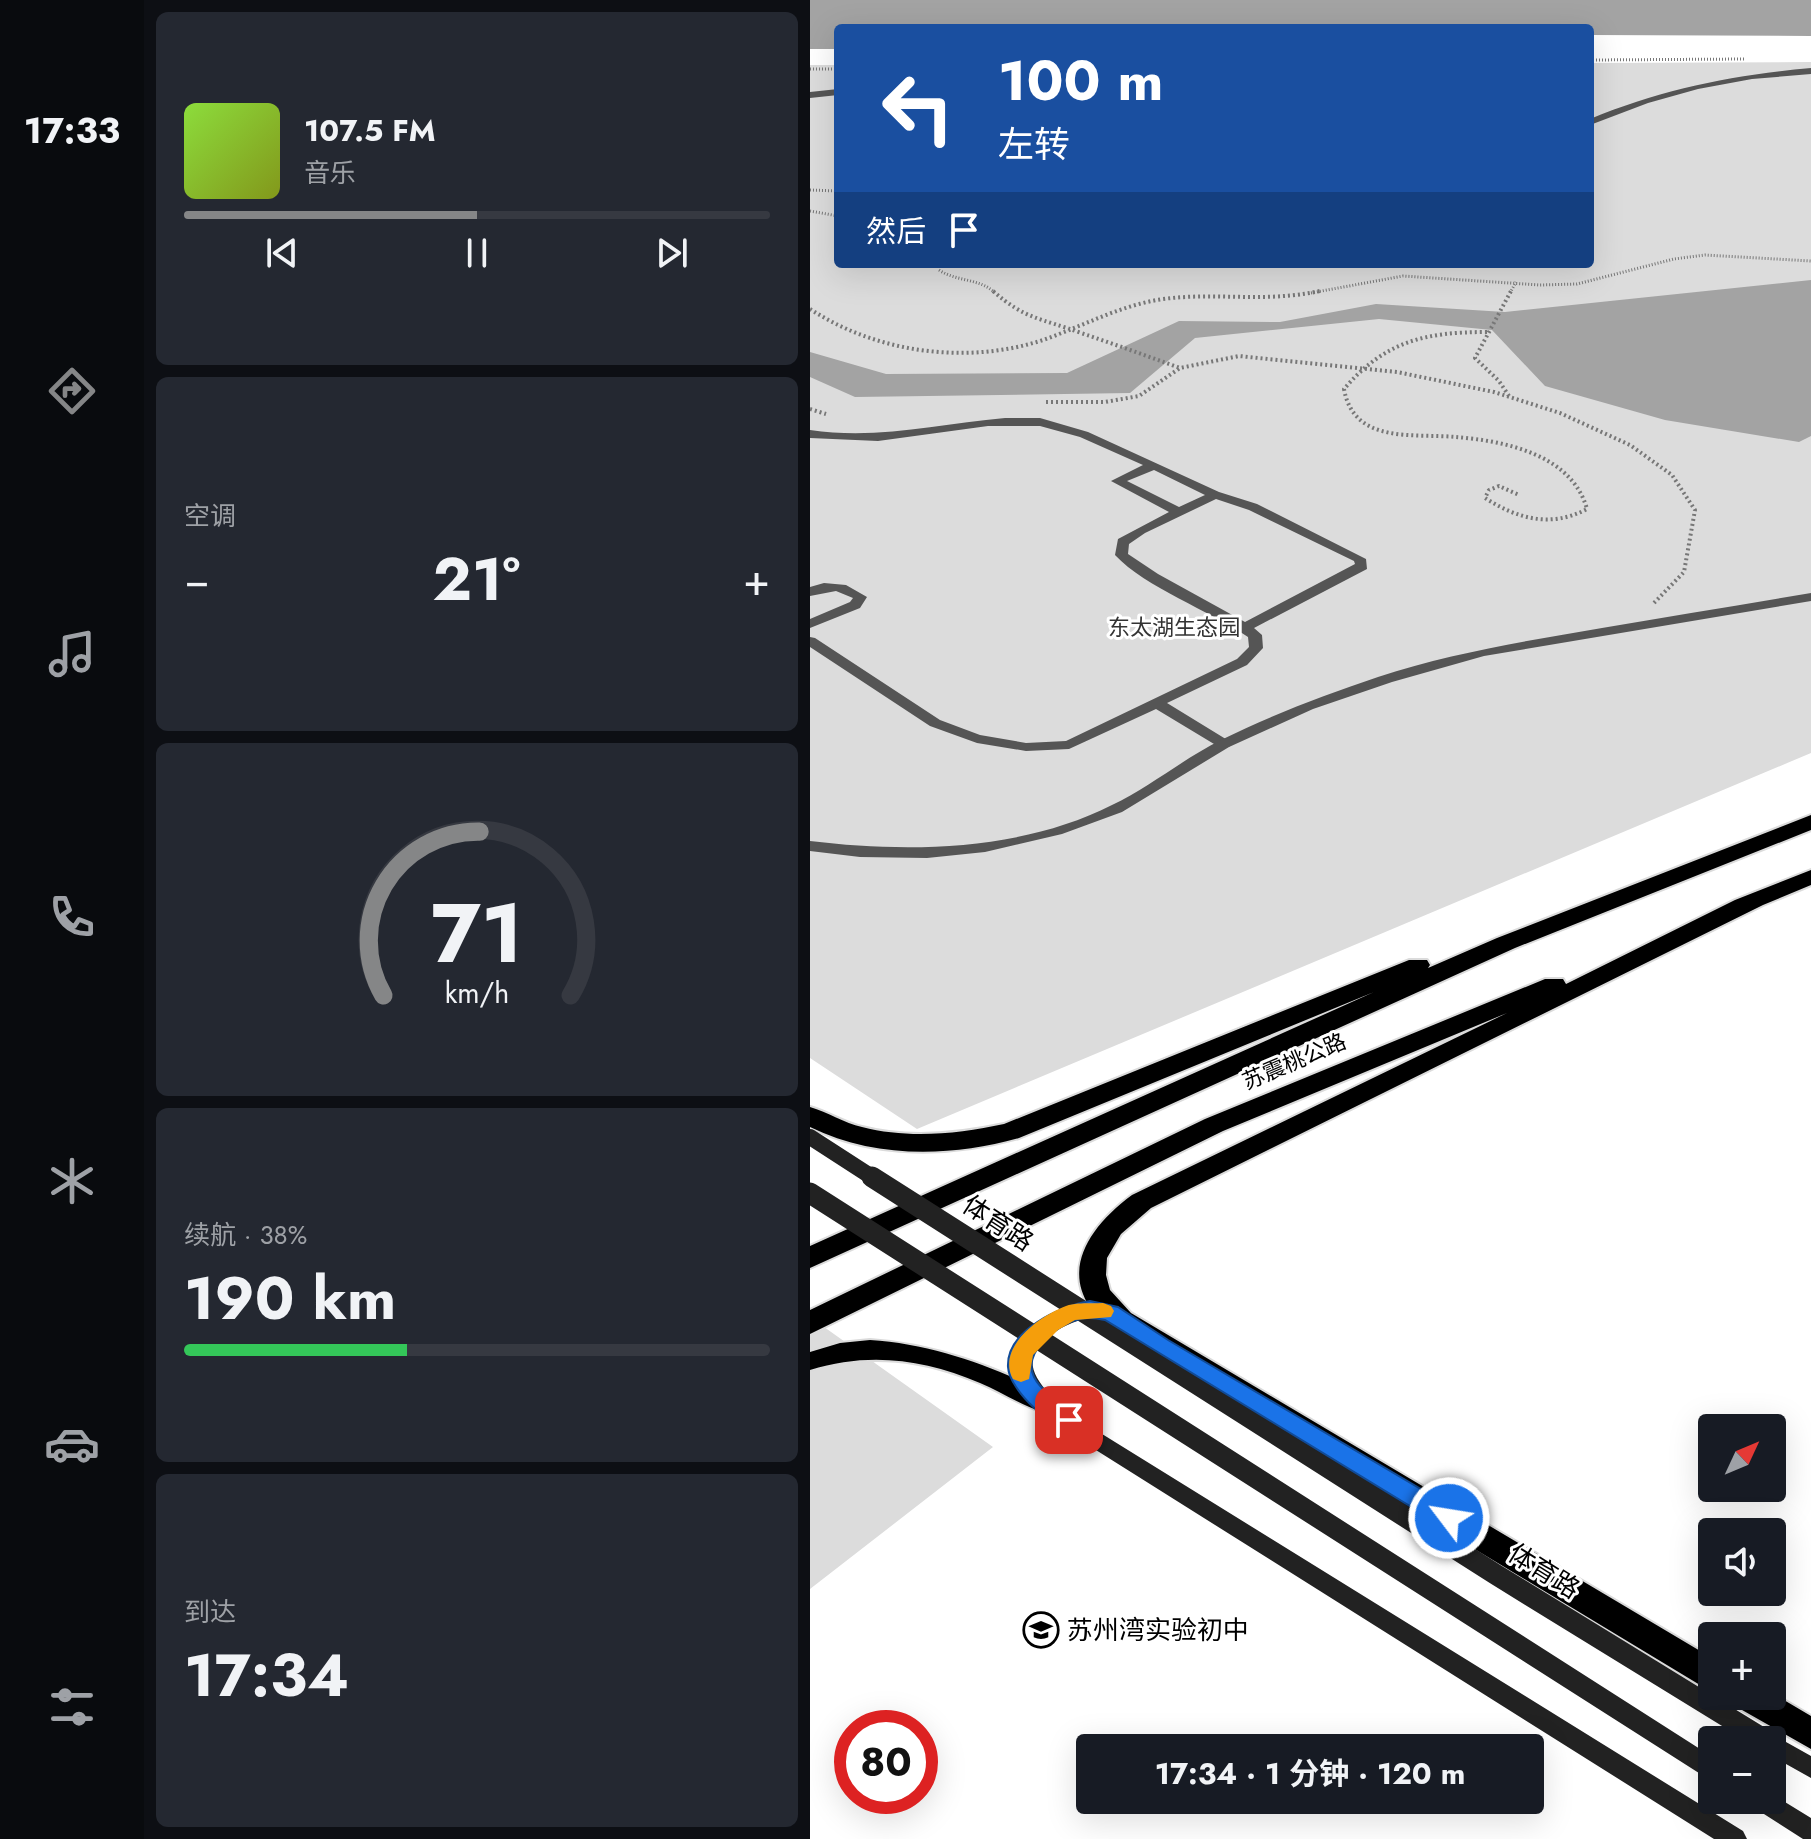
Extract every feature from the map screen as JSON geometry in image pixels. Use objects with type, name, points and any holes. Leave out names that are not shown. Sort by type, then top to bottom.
[{"type":"highway","name":"苏震桃公路","points":[[812,1257],[1159,1097],[1506,943],[1811,822]]},
{"type":"highway","name":"苏震桃公路","points":[[810,1323],[1214,1125],[1811,877]]},
{"type":"highway","points":[[1698,1667],[1160,1345],[1110,1312],[1091,1285],[1091,1259],[1106,1232],[1130,1207],[1755,900]]},
{"type":"highway","points":[[810,1116],[825,1125],[860,1136],[930,1144],[969,1142],[1010,1132],[1460,948],[1606,903]]},
{"type":"highway","points":[[1771,1710],[1811,1734]]},
{"type":"main road","name":"体育路","points":[[810,1137],[1495,1574],[1742,1726]]},
{"type":"main road","points":[[810,1193],[1444,1601],[1698,1760]]},
{"type":"main road","points":[[810,1333],[883,1288]]},
{"type":"main road","points":[[1043,1402],[1026,1385],[1019,1367],[1022,1353],[1030,1341],[1071,1312],[1090,1309],[1110,1312]]},
{"type":"main road","points":[[810,1361],[862,1348],[934,1357],[988,1374],[1043,1402],[1121,1456],[1735,1839]]},
{"type":"main road","points":[[1786,1753],[1811,1768]]},
{"type":"main road","points":[[1784,1814],[1811,1831]]},
{"type":"street","points":[[1594,120],[1665,92],[1761,75],[1811,71]]},
{"type":"street","points":[[810,95],[834,92]]},
{"type":"street","points":[[810,434],[834,438],[902,436],[985,422],[1031,421],[1069,428],[1215,495],[1267,514],[1360,559],[1362,566],[1245,627]]},
{"type":"street","points":[[1154,465],[1117,481],[1178,512]]},
{"type":"street","points":[[810,641],[935,723],[977,739],[1026,747],[1069,745],[1242,662],[1256,648],[1255,635],[1245,627],[1121,555],[1123,542],[1215,495]]},
{"type":"street","points":[[810,592],[823,586],[841,585],[860,597],[855,605],[810,624]]},
{"type":"street","points":[[810,846],[860,852],[927,853],[985,847],[1057,831],[1117,809],[1224,744],[1308,706],[1483,652],[1811,597]]},
{"type":"street","points":[[1157,703],[1224,744]]},
{"type":"path","points":[[1594,60],[1748,59]]},
{"type":"path","points":[[810,69],[834,69]]},
{"type":"path","points":[[810,190],[834,191]]},
{"type":"path","points":[[810,211],[834,215]]},
{"type":"path","points":[[810,309],[851,330],[931,351],[972,353],[1013,350],[1045,342],[1104,316],[1161,299],[1277,298],[1401,276],[1561,285],[1593,281],[1638,267],[1692,256],[1811,261]]},
{"type":"path","points":[[939,268],[948,276],[987,285],[1015,310],[1037,321],[1071,329],[1180,368]]},
{"type":"path","points":[[1509,397],[1506,387],[1475,358],[1516,282]]},
{"type":"path","points":[[1487,332],[1448,331],[1415,337],[1393,346],[1364,368],[1344,389],[1346,403],[1358,419],[1371,428],[1391,434],[1454,436],[1533,454],[1570,474],[1587,494],[1587,509],[1574,518],[1554,521],[1523,519],[1503,511],[1485,498],[1489,490],[1499,486],[1519,495]]},
{"type":"path","points":[[1044,402],[1105,402],[1139,396],[1180,368],[1239,356],[1397,372],[1509,397],[1560,413],[1630,445],[1672,475],[1695,510],[1684,572],[1653,604],[1640,610]]},
{"type":"path","points":[[810,409],[833,415]]},
{"type":"green space","name":"东太湖生态园","points":[[1811,62],[1811,753],[917,1129],[810,1058],[810,65],[834,65],[834,268],[1594,268],[1594,63]]},
{"type":"green space","points":[[810,1317],[993,1447],[810,1589]]},
{"type":"shaded area","points":[[810,0],[1811,0],[1811,36],[1594,35],[1594,24],[834,24],[834,49],[810,49]]},
{"type":"shaded area","points":[[1811,280],[1811,436],[1799,442],[1665,420],[1545,386],[1492,330],[1379,319],[1195,338],[1130,393],[855,397],[810,377],[810,352],[886,374],[1067,373],[1179,321],[1280,322],[1376,304],[1505,312]]},
{"type":"slow traffic","points":[[1021,1373],[1022,1353],[1030,1341],[1050,1324],[1071,1312],[1090,1309],[1103,1311]]},
{"type":"place","name":"苏州湾实验初中","points":[[1041,1630]]},
{"type":"route","points":[[1069,1420],[1043,1402],[1026,1385],[1019,1367],[1022,1353],[1030,1341],[1050,1324],[1071,1312],[1090,1309],[1110,1312],[1449,1518]]}]
